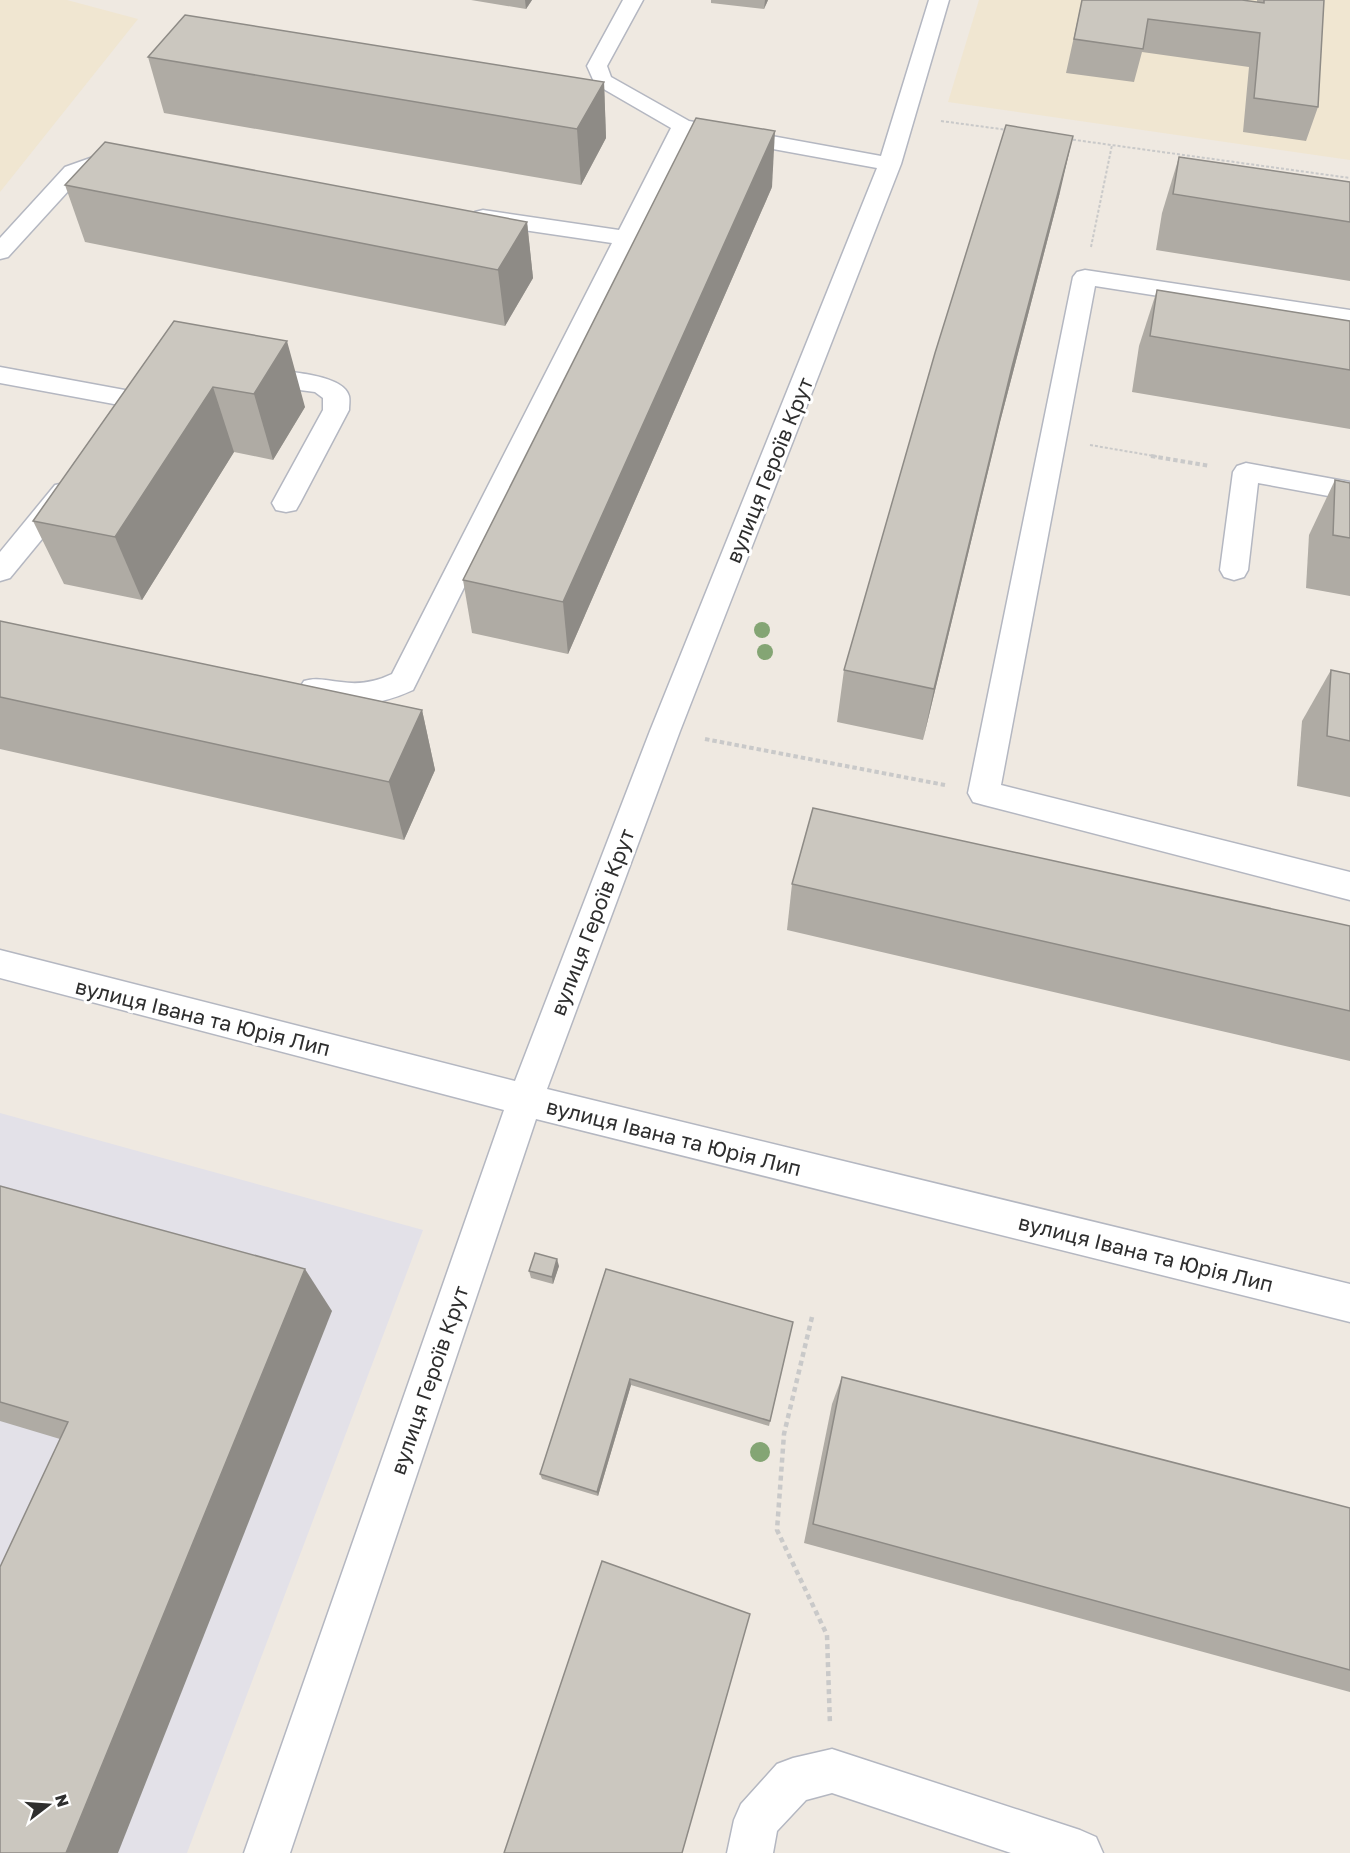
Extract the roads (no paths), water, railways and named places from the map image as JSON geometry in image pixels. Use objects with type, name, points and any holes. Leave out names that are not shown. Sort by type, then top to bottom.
[{"type":"street","points":[[633,0],[597,66],[602,80],[683,126],[890,164]]},
{"type":"street","name":"вулиця Героїв Крут","points":[[267,1853],[525,1100],[665,731],[890,164],[939,0]]},
{"type":"street","points":[[286,684],[355,696],[382,693],[403,682],[683,126]]},
{"type":"street","points":[[0,252],[73,172],[96,163],[140,166]]},
{"type":"street","points":[[464,214],[627,238]]},
{"type":"street","points":[[1350,318],[1085,277],[984,793],[1350,886]]},
{"type":"street","points":[[234,374],[322,385],[336,395],[336,410],[286,503]]},
{"type":"street","points":[[0,375],[141,401]]},
{"type":"street","points":[[1234,570],[1246,472],[1350,490]]},
{"type":"street","points":[[0,571],[81,473]]},
{"type":"street","name":"вулиця Івана та Юрія Лип","points":[[0,964],[525,1100],[1350,1303]]},
{"type":"street","points":[[750,1853],[757,1820],[793,1780],[832,1771],[1080,1853]]}]
